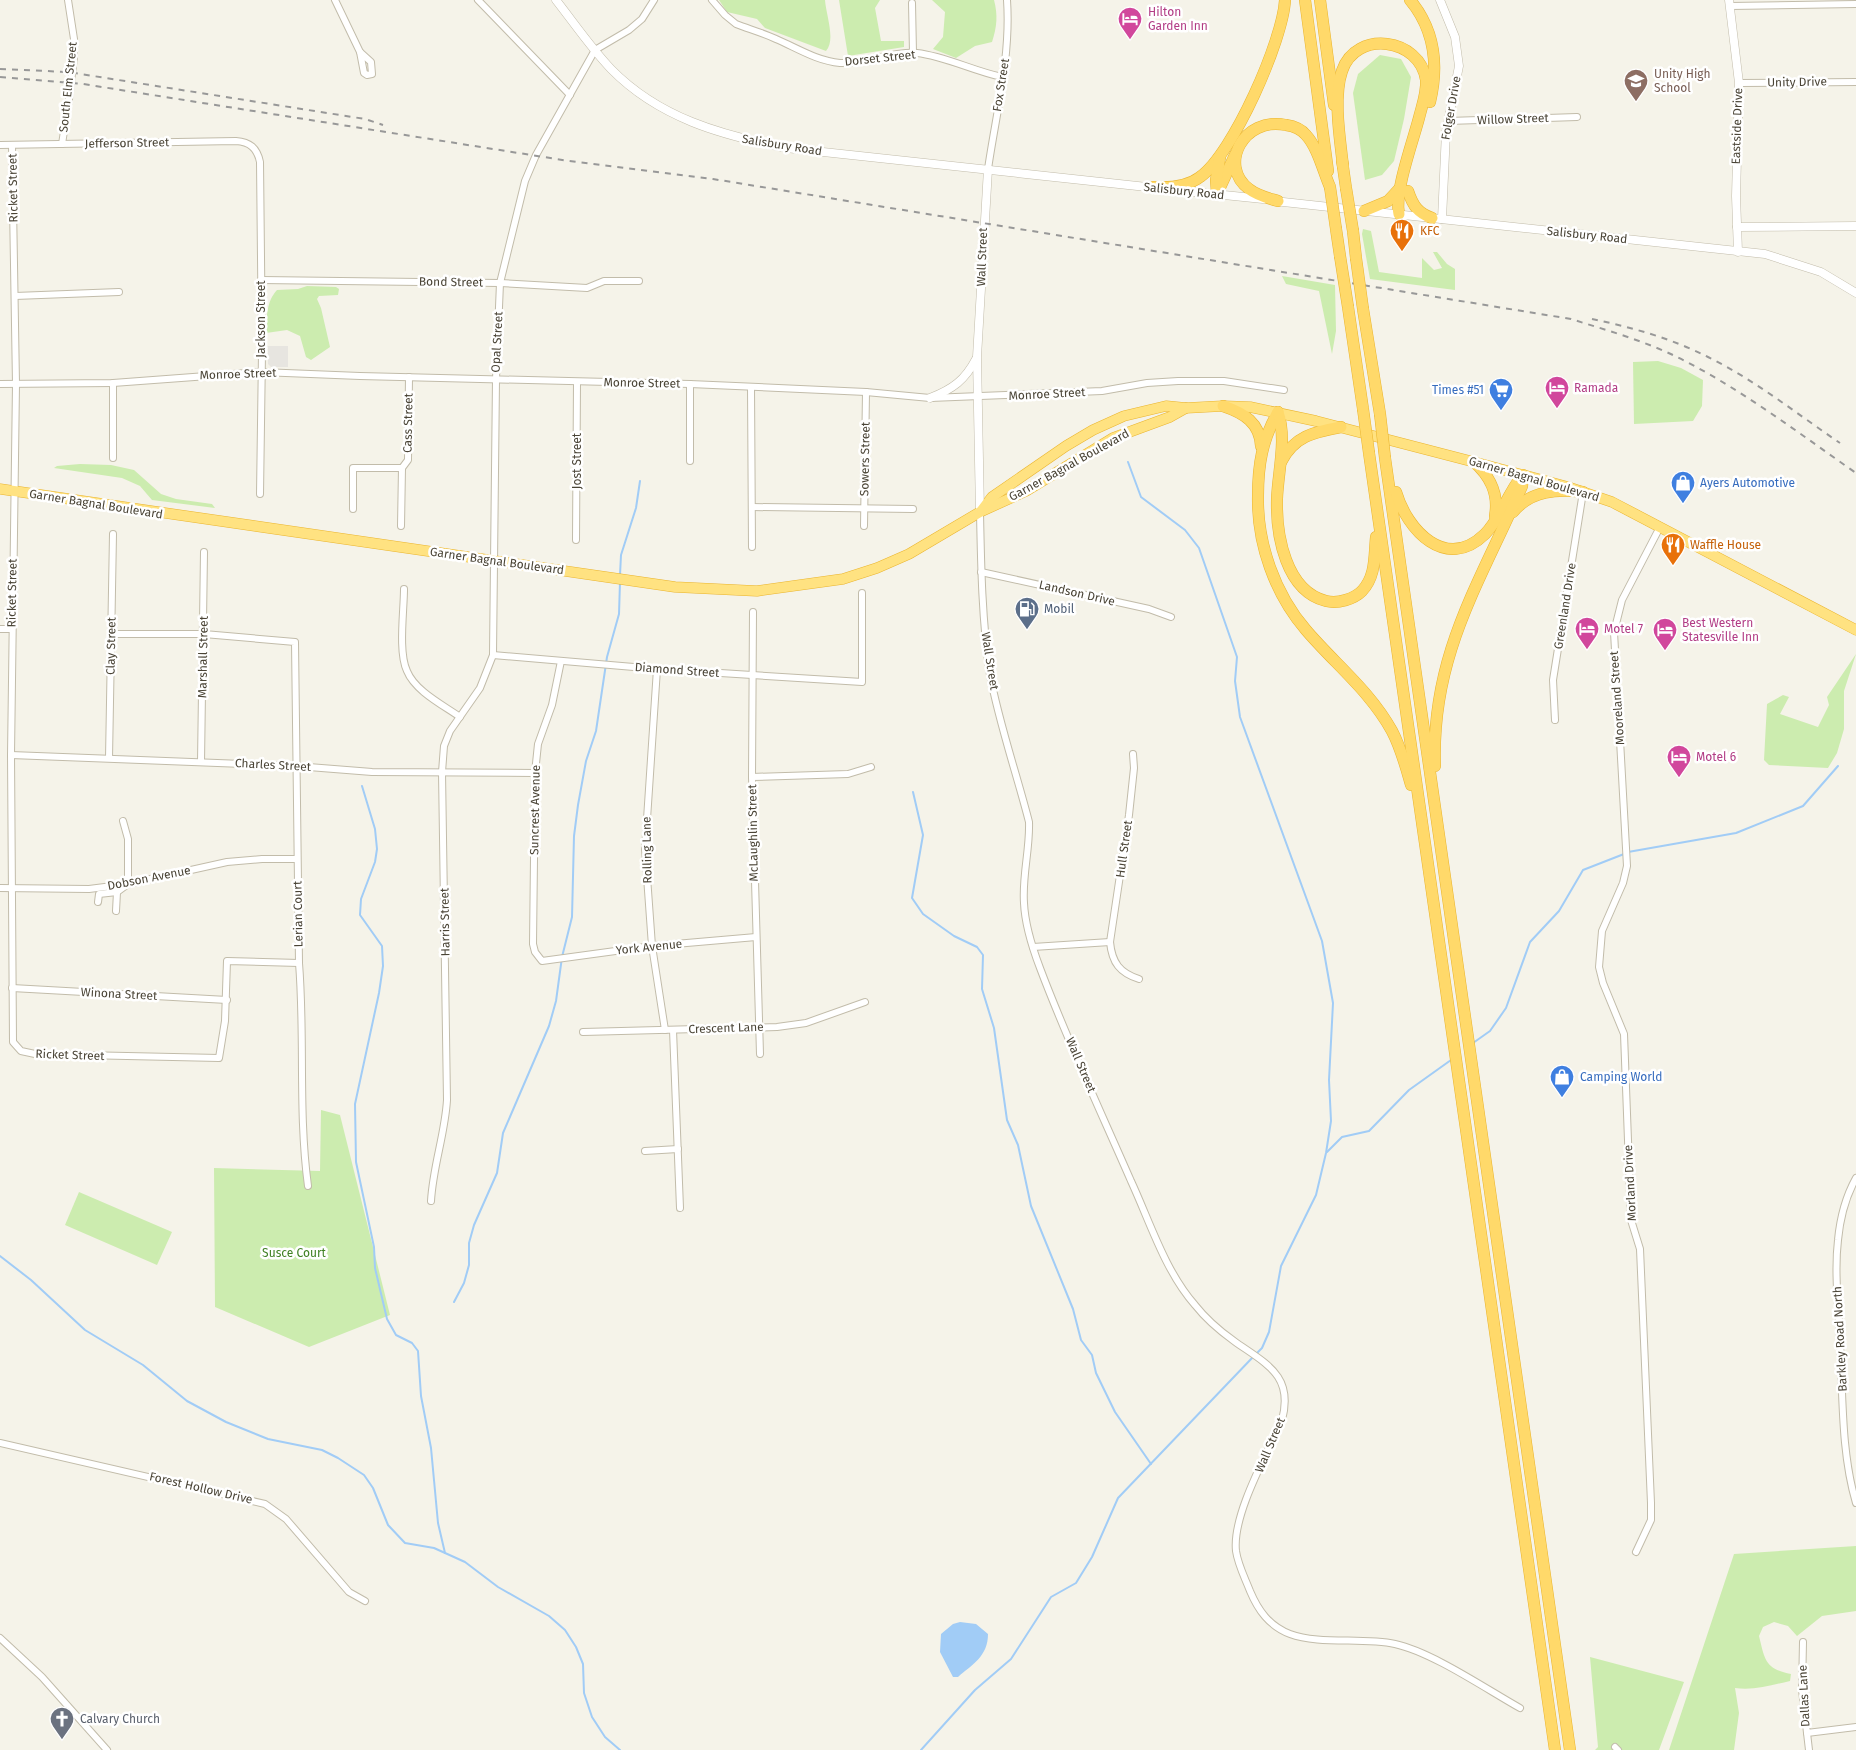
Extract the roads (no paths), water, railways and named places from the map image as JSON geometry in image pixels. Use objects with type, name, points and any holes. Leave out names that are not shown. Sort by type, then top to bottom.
[{"type":"highway","points":[[1153,187],[1185,184],[1200,177],[1213,165],[1255,92],[1268,61],[1284,13],[1285,0]]},
{"type":"highway","points":[[1305,0],[1330,188],[1555,1750]]},
{"type":"highway","points":[[1320,0],[1570,1750]]},
{"type":"highway","points":[[1364,211],[1388,201],[1405,189],[1434,86],[1436,67],[1434,48],[1428,29],[1410,0]]},
{"type":"highway","points":[[1343,166],[1339,125],[1339,83],[1342,70],[1350,58],[1360,49],[1374,44],[1388,43],[1401,46],[1421,65],[1426,87],[1399,214]]},
{"type":"highway","points":[[1217,194],[1243,138],[1252,130],[1278,123],[1293,126],[1305,134],[1314,147],[1330,188]]},
{"type":"highway","points":[[1238,149],[1238,172],[1242,182],[1262,197],[1278,201]]},
{"type":"highway","points":[[1217,194],[1216,180],[1222,151]]},
{"type":"highway","points":[[1405,189],[1412,204],[1421,214],[1437,219]]},
{"type":"highway","name":"Garner Bagnal Boulevard","points":[[980,512],[992,497],[1093,430],[1124,416],[1166,406],[1186,408],[1250,407],[1340,427],[1473,461],[1612,502],[1856,630]]},
{"type":"highway","points":[[1223,406],[1250,418],[1260,439],[1258,505],[1266,555],[1288,605],[1305,629],[1352,677],[1392,731],[1404,758],[1411,786],[1438,936]]},
{"type":"highway","name":"Garner Bagnal Boulevard","points":[[0,489],[327,537],[493,559],[675,587],[732,592],[785,589],[843,579],[877,568],[909,554],[980,512],[1026,490],[1113,438],[1170,417],[1186,408]]},
{"type":"highway","points":[[1278,412],[1282,426],[1277,500],[1279,527],[1284,553],[1294,578],[1303,590],[1316,598],[1330,602],[1346,600],[1359,593],[1370,582],[1374,566],[1377,512]]},
{"type":"highway","points":[[1261,451],[1267,431],[1278,412]]},
{"type":"highway","points":[[1279,474],[1281,462],[1288,450],[1299,439],[1312,432],[1340,427]]},
{"type":"highway","points":[[1385,458],[1400,506],[1408,521],[1420,535],[1432,544],[1447,548],[1462,547],[1480,538],[1493,522],[1514,485],[1523,475]]},
{"type":"highway","points":[[1473,461],[1488,476],[1495,491],[1497,507],[1493,522]]},
{"type":"highway","points":[[1444,873],[1434,765],[1434,735],[1442,675],[1461,619],[1522,486],[1523,475]]},
{"type":"highway","points":[[1507,519],[1517,507],[1530,498],[1544,492],[1561,489],[1583,492]]},
{"type":"street","name":"South Elm Street","points":[[62,144],[74,57],[74,39],[68,0]]},
{"type":"street","points":[[335,0],[360,52]]},
{"type":"street","points":[[478,0],[570,95]]},
{"type":"street","name":"Salisbury Road","points":[[556,0],[595,50],[628,84],[697,126],[741,139],[786,148],[1765,254],[1796,262],[1821,272],[1856,293]]},
{"type":"street","points":[[595,50],[629,30],[642,19],[654,0]]},
{"type":"street","name":"Dorset Street","points":[[712,0],[725,16],[736,24],[820,59],[840,63],[861,62],[913,53],[935,56],[978,72],[1002,77]]},
{"type":"street","name":"Fox Street","points":[[988,169],[1008,30],[1007,0]]},
{"type":"street","name":"Folger Drive","points":[[1437,219],[1448,121],[1458,74],[1458,50],[1448,16],[1440,0]]},
{"type":"street","points":[[912,3],[913,53]]},
{"type":"street","points":[[1729,3],[1856,4]]},
{"type":"street","name":"Eastside Drive","points":[[1729,3],[1739,83],[1736,156],[1738,252]]},
{"type":"street","name":"Opal Street","points":[[493,655],[496,379],[500,283],[525,181],[536,155],[595,50]]},
{"type":"street","name":"Unity Drive","points":[[1739,83],[1856,82]]},
{"type":"street","name":"Willow Street","points":[[1448,121],[1577,117]]},
{"type":"street","name":"Jefferson Street","points":[[0,145],[236,141],[245,142],[253,146]]},
{"type":"street","name":"Ricket Street","points":[[12,145],[16,384],[11,629],[10,889],[13,1042],[22,1051],[35,1054],[219,1058],[226,1000]]},
{"type":"street","name":"Jackson Street","points":[[253,146],[260,162],[260,494]]},
{"type":"street","name":"Wall Street","points":[[988,169],[976,357],[981,572],[991,677],[1029,822],[1030,842],[1024,902],[1033,947],[1044,979],[1123,1162],[1178,1283],[1194,1305],[1213,1324],[1265,1362],[1274,1370],[1282,1382],[1285,1394],[1282,1420],[1242,1510],[1236,1531],[1236,1552],[1242,1572],[1263,1615],[1275,1627],[1290,1635],[1307,1638],[1378,1642],[1412,1649],[1520,1708]]},
{"type":"street","points":[[1737,227],[1856,226]]},
{"type":"street","name":"Bond Street","points":[[261,280],[500,283],[587,288],[604,281],[639,281]]},
{"type":"street","points":[[15,296],[119,292]]},
{"type":"street","points":[[930,398],[958,385],[969,373],[976,357]]},
{"type":"street","name":"Monroe Street","points":[[0,384],[114,384],[261,372],[690,384],[866,392],[930,398],[1102,391],[1147,383],[1178,381],[1224,381],[1284,390]]},
{"type":"street","name":"Cass Street","points":[[401,526],[402,468],[408,460],[409,377]]},
{"type":"street","name":"Jost Street","points":[[576,540],[577,382]]},
{"type":"street","points":[[113,458],[114,384]]},
{"type":"street","points":[[690,384],[690,461]]},
{"type":"street","points":[[751,387],[752,547]]},
{"type":"street","name":"Sowers Street","points":[[864,526],[866,392]]},
{"type":"street","points":[[353,509],[353,468],[402,468]]},
{"type":"street","name":"Greenland Drive","points":[[1555,720],[1553,678],[1583,492]]},
{"type":"street","points":[[752,507],[913,509]]},
{"type":"street","name":"Mooreland Street","points":[[1625,819],[1614,632],[1622,600],[1660,527]]},
{"type":"street","name":"Clay Street","points":[[109,758],[113,534]]},
{"type":"street","name":"Marshall Street","points":[[201,762],[204,552]]},
{"type":"street","name":"Landson Drive","points":[[981,572],[1149,609],[1171,617]]},
{"type":"street","points":[[404,589],[404,657],[407,672],[416,684],[460,717]]},
{"type":"street","name":"Diamond Street","points":[[493,655],[657,669],[862,682],[862,593]]},
{"type":"street","name":"McLaughlin Street","points":[[753,612],[752,776],[760,1054]]},
{"type":"street","points":[[0,629],[11,629]]},
{"type":"street","points":[[111,634],[204,634]]},
{"type":"street","name":"Lerian Court","points":[[204,634],[295,642],[299,963],[302,1005],[304,1145],[308,1186]]},
{"type":"street","name":"Harris Street","points":[[431,1201],[433,1171],[446,1116],[447,1100],[442,772],[444,746],[450,731],[480,688],[493,655]]},
{"type":"street","name":"Suncrest Avenue","points":[[542,961],[535,952],[533,944],[535,773],[538,744],[552,705],[561,661]]},
{"type":"street","name":"Rolling Lane","points":[[657,669],[645,830],[652,946],[665,1030]]},
{"type":"street","name":"Hull Street","points":[[1110,942],[1134,768],[1133,754]]},
{"type":"street","name":"Charles Street","points":[[11,755],[296,766],[372,772],[535,773]]},
{"type":"street","points":[[752,776],[848,774],[870,766]]},
{"type":"street","name":"Morland Drive","points":[[1625,819],[1627,866],[1623,883],[1602,931],[1599,959],[1602,983],[1624,1034],[1631,1220],[1640,1249],[1651,1520],[1636,1552]]},
{"type":"street","points":[[98,902],[99,894],[117,892],[128,884],[128,839],[123,821]]},
{"type":"street","name":"Dobson Avenue","points":[[0,888],[49,890],[128,884],[227,862],[262,858],[297,859]]},
{"type":"street","points":[[116,911],[117,892]]},
{"type":"street","name":"York Avenue","points":[[542,961],[652,946],[756,937]]},
{"type":"street","points":[[1033,947],[1110,942],[1111,955],[1117,967],[1127,976],[1139,979]]},
{"type":"street","points":[[226,1000],[227,961],[299,963]]},
{"type":"street","name":"Winona Street","points":[[12,988],[226,1000]]},
{"type":"street","name":"Crescent Lane","points":[[583,1032],[759,1027],[806,1023],[865,1002]]},
{"type":"street","points":[[673,1030],[680,1208]]},
{"type":"street","points":[[646,1151],[678,1149]]},
{"type":"street","name":"Barkley Road North","points":[[1856,1178],[1843,1211],[1838,1240],[1837,1271],[1845,1448],[1850,1482],[1856,1503]]},
{"type":"street","name":"Forest Hollow Drive","points":[[0,1442],[265,1504],[286,1520],[349,1592],[365,1601]]},
{"type":"street","points":[[0,1638],[42,1676],[108,1750]]},
{"type":"street","name":"Dallas Lane","points":[[1803,1642],[1802,1683],[1809,1750]]},
{"type":"street","points":[[1806,1733],[1856,1727]]},
{"type":"water","points":[[960,1622],[976,1624],[988,1634],[987,1642],[979,1659],[958,1677],[953,1677],[940,1652],[941,1634],[953,1624]]},
{"type":"waterway","points":[[1128,462],[1141,497],[1185,530],[1199,548],[1237,657],[1235,681],[1240,717],[1322,941],[1333,1003],[1329,1080],[1331,1121],[1326,1153],[1316,1195],[1281,1266],[1269,1332],[1262,1348],[1256,1354]]},
{"type":"waterway","points":[[620,575],[621,555],[636,508],[640,481]]},
{"type":"waterway","points":[[454,1302],[464,1283],[469,1265],[469,1243],[474,1225],[497,1173],[503,1133],[549,1026],[556,1001],[562,957],[572,917],[574,836],[578,805],[586,761],[596,731],[607,657],[619,614],[620,582]]},
{"type":"waterway","points":[[1628,852],[1736,833],[1803,806],[1838,766]]},
{"type":"waterway","points":[[362,786],[375,829],[377,849],[375,862],[361,899],[360,915],[382,946],[383,966],[355,1104],[356,1162],[374,1247],[375,1268],[387,1319],[396,1335],[412,1343],[418,1351],[421,1396],[431,1448],[438,1523],[445,1553]]},
{"type":"waterway","points":[[913,792],[923,835],[912,898],[923,914],[954,936],[977,947],[983,955],[982,989],[994,1028],[1007,1120],[1018,1145],[1031,1206],[1073,1309],[1081,1340],[1092,1355],[1096,1373],[1115,1412],[1151,1464]]},
{"type":"waterway","points":[[1473,1043],[1490,1031],[1506,1008],[1530,942],[1559,911],[1583,870],[1624,854]]},
{"type":"waterway","points":[[1327,1152],[1342,1137],[1369,1131],[1409,1090],[1451,1060]]},
{"type":"waterway","points":[[0,1256],[31,1280],[85,1330],[143,1365],[187,1401],[226,1422],[268,1439],[322,1450],[338,1458],[364,1475],[373,1488],[388,1525],[405,1543],[434,1548],[465,1562],[498,1587],[549,1616],[565,1630],[576,1647],[583,1664],[584,1693],[592,1717],[605,1737],[620,1750]]},
{"type":"waterway","points":[[921,1750],[975,1690],[1011,1659],[1051,1597],[1076,1583],[1092,1557],[1118,1498],[1253,1357]]},
{"type":"railway","points":[[0,69],[68,72],[365,119],[383,125]]},
{"type":"railway","points":[[0,77],[83,84],[569,161],[713,179],[1571,319],[1643,343],[1685,361],[1751,400],[1856,473]]},
{"type":"railway","points":[[1592,319],[1652,334],[1708,357],[1759,387],[1840,443]]},
{"type":"place","name":"Hilton Garden Inn","points":[[1130,40]]},
{"type":"place","name":"Unity High School","points":[[1636,102]]},
{"type":"place","name":"KFC","points":[[1402,252]]},
{"type":"place","name":"Ramada","points":[[1557,409]]},
{"type":"place","name":"Times #51","points":[[1501,411]]},
{"type":"place","name":"Ayers Automotive","points":[[1683,504]]},
{"type":"place","name":"Waffle House","points":[[1673,566]]},
{"type":"place","name":"Mobil","points":[[1027,630]]},
{"type":"place","name":"Motel 7","points":[[1587,650]]},
{"type":"place","name":"Best Western Statesville Inn","points":[[1665,651]]},
{"type":"place","name":"Motel 6","points":[[1679,778]]},
{"type":"place","name":"Camping World","points":[[1562,1098]]},
{"type":"place","name":"Calvary Church","points":[[62,1740]]},
{"type":"park label","name":"Susce Court","points":[[294,1253]]}]
